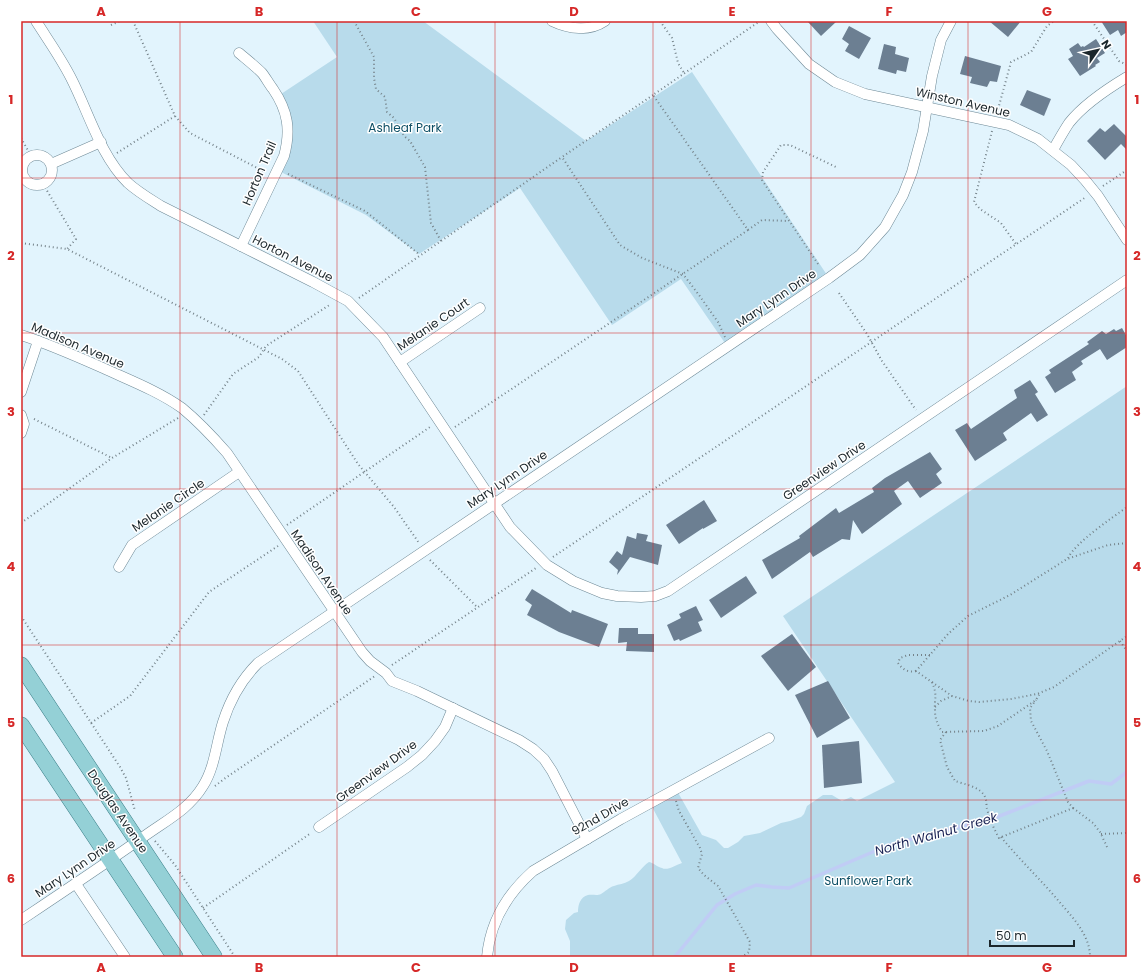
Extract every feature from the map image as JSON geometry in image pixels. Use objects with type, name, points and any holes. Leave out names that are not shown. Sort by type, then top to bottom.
[{"type":"main road","name":"Douglas Avenue","points":[[21,665],[214,957]]},
{"type":"main road","points":[[21,725],[175,957]]},
{"type":"street","name":"Horton Avenue","points":[[36,21],[58,54],[109,158],[120,173],[139,192],[161,206],[346,300],[368,320],[383,337],[510,527],[525,543]]},
{"type":"street","points":[[552,21],[578,29],[591,28],[605,21]]},
{"type":"street","name":"Winston Avenue","points":[[771,21],[809,64],[835,82],[865,94],[1010,125],[1038,139],[1071,164],[1094,192],[1127,240]]},
{"type":"street","name":"Mary Lynn Drive","points":[[21,920],[171,819],[190,804],[204,786],[212,766],[223,722],[236,690],[258,663],[860,256],[885,227],[903,195],[910,178],[923,131],[932,76],[941,40],[950,21]]},
{"type":"street","name":"Horton Trail","points":[[239,53],[263,74],[278,96],[286,115],[288,129],[284,156],[241,246]]},
{"type":"street","points":[[1053,150],[1070,123],[1080,111],[1106,90],[1127,77]]},
{"type":"street","points":[[52,164],[101,142]]},
{"type":"street","points":[[31,156],[44,156],[52,164],[51,177],[43,184],[34,184],[26,180],[22,172],[24,163],[31,156]]},
{"type":"street","name":"Greenview Drive","points":[[525,543],[544,562],[573,581],[602,593],[641,598],[655,596],[668,591],[1127,280]]},
{"type":"street","name":"Melanie Court","points":[[400,362],[480,308]]},
{"type":"street","name":"Madison Avenue","points":[[21,335],[51,345],[155,392],[199,422],[227,453],[334,612],[370,661],[383,671],[392,681],[418,691],[519,740],[533,749],[544,759],[552,771],[586,839]]},
{"type":"street","points":[[21,392],[38,340]]},
{"type":"street","points":[[21,415],[24,424],[21,433]]},
{"type":"street","name":"Melanie Circle","points":[[118,567],[132,545],[239,472]]},
{"type":"street","name":"Greenview Drive","points":[[319,827],[407,767],[422,755],[435,741],[445,726],[453,708]]},
{"type":"street","name":"92nd Drive","points":[[487,957],[488,947],[495,922],[507,899],[523,880],[533,871],[586,839],[769,738]]},
{"type":"street","points":[[76,884],[126,957]]},
{"type":"path","points":[[110,25],[120,21]]},
{"type":"path","points":[[133,21],[175,116],[190,133],[269,174],[283,172],[365,211],[420,255]]},
{"type":"path","points":[[354,21],[374,57],[374,78],[376,89],[385,97],[387,112],[394,118],[404,136],[410,141],[425,167],[431,223],[441,241]]},
{"type":"path","points":[[660,21],[672,38],[678,63],[684,73]]},
{"type":"path","points":[[199,422],[233,374],[259,357],[266,346],[334,302],[360,298],[760,21]]},
{"type":"path","points":[[1092,21],[1119,62],[1127,65]]},
{"type":"path","points":[[653,95],[748,230]]},
{"type":"path","points":[[109,158],[175,116]]},
{"type":"path","points":[[21,138],[31,156]]},
{"type":"path","points":[[818,264],[762,180],[763,172],[781,145],[790,145],[838,168]]},
{"type":"path","points":[[562,157],[620,246],[642,258],[683,274],[718,322],[730,344]]},
{"type":"path","points":[[213,788],[224,779],[544,562],[1127,170]]},
{"type":"path","points":[[43,184],[76,239],[67,249]]},
{"type":"path","points":[[447,432],[762,220],[790,221]]},
{"type":"path","points":[[21,243],[67,249],[282,359],[298,371],[358,464],[394,507],[431,561],[478,607]]},
{"type":"path","points":[[839,293],[867,334],[882,361],[922,420]]},
{"type":"path","points":[[21,523],[112,458],[181,416]]},
{"type":"path","points":[[33,418],[112,458]]},
{"type":"path","points":[[91,723],[130,696],[209,592],[278,546],[271,536],[432,426]]},
{"type":"path","points":[[1067,559],[1071,552],[1082,542],[1127,507]]},
{"type":"path","points":[[916,671],[948,634],[968,616],[1010,595],[1067,559],[1108,545],[1127,543]]},
{"type":"path","points":[[21,616],[126,778],[133,807],[136,813]]},
{"type":"path","points":[[930,655],[908,655],[900,658],[898,663],[902,669],[912,672],[916,671],[952,696],[979,702],[1011,699],[1040,693],[1054,687],[1127,636]]},
{"type":"path","points":[[1120,641],[1127,651]]},
{"type":"path","points":[[931,681],[935,690],[937,723],[942,732],[984,731],[998,726],[1036,700]]},
{"type":"path","points":[[1040,693],[1030,708],[1031,721],[1047,751],[1068,802],[1073,808],[1093,823],[1101,834],[1108,849]]},
{"type":"path","points":[[935,707],[941,701],[952,696]]},
{"type":"path","points":[[946,732],[940,740],[947,767],[955,781],[967,784],[979,790],[985,797],[994,829],[999,838],[1001,838],[1038,877],[1078,924],[1090,949],[1090,957]]},
{"type":"path","points":[[676,801],[679,811],[702,854],[698,868],[721,890],[750,942],[749,952],[742,957]]},
{"type":"path","points":[[1001,838],[1073,808]]},
{"type":"path","points":[[203,908],[319,827]]},
{"type":"path","points":[[1101,834],[1127,833]]},
{"type":"path","points":[[155,840],[175,865],[235,957]]},
{"type":"green space","name":"Ashleaf Park","points":[[313,21],[423,21],[586,141],[692,72],[829,278],[727,346],[681,279],[612,325],[520,188],[419,254],[366,215],[277,170],[287,143],[278,96],[337,57]]},
{"type":"green space","name":"Sunflower Park","points":[[1127,386],[1127,957],[570,957],[570,941],[565,929],[566,920],[574,913],[578,912],[581,899],[588,895],[599,895],[609,888],[629,881],[649,862],[664,869],[682,863],[650,803],[676,789],[702,835],[716,840],[724,848],[728,848],[744,836],[760,833],[781,823],[801,817],[807,806],[823,795],[832,795],[842,801],[851,797],[857,801],[895,782],[783,616]]},
{"type":"building","points":[[807,21],[837,21],[821,36]]},
{"type":"building","points":[[989,21],[1021,21],[1008,37]]},
{"type":"building","points":[[1101,21],[1127,21],[1127,32],[1121,36],[1118,30],[1110,35]]},
{"type":"building","points":[[849,26],[871,38],[859,59],[845,51],[849,44],[842,39]]},
{"type":"building","points":[[1096,39],[1105,53],[1097,58],[1100,62],[1095,65],[1096,66],[1080,76],[1068,59],[1073,56],[1069,49],[1078,43],[1081,47],[1084,47]]},
{"type":"building","points":[[884,44],[896,47],[895,54],[909,58],[906,72],[897,70],[896,74],[878,69]]},
{"type":"building","points":[[965,56],[1001,66],[997,82],[990,81],[987,87],[970,83],[972,77],[960,74]]},
{"type":"building","points":[[1027,90],[1051,99],[1044,116],[1020,105]]},
{"type":"building","points":[[1114,124],[1127,137],[1127,150],[1121,144],[1105,160],[1087,141],[1100,128],[1105,132]]},
{"type":"building","points":[[1122,328],[1127,337],[1127,347],[1107,360],[1100,349],[1081,361],[1083,364],[1072,372],[1076,380],[1055,393],[1045,377],[1051,373],[1049,370],[1089,344],[1087,342],[1102,331],[1106,334],[1114,329],[1116,331]]},
{"type":"building","points":[[1030,380],[1038,392],[1035,394],[1048,415],[1037,422],[1031,413],[1003,433],[1007,440],[975,461],[955,430],[967,423],[971,429],[1017,398],[1014,390]]},
{"type":"building","points":[[930,452],[942,469],[936,474],[942,483],[920,498],[908,481],[894,491],[902,504],[862,534],[853,520],[850,540],[842,539],[813,557],[810,552],[772,579],[762,560],[800,538],[799,536],[836,508],[839,513],[874,492],[872,488],[885,478]]},
{"type":"building","points":[[704,500],[717,521],[703,528],[679,544],[666,525]]},
{"type":"building","points":[[637,533],[648,535],[646,541],[662,545],[658,565],[630,557],[617,575],[618,570],[609,562],[617,551],[622,555],[627,536],[636,539]]},
{"type":"building","points":[[746,576],[757,593],[721,618],[709,600]]},
{"type":"building","points":[[532,589],[571,613],[572,610],[608,624],[599,647],[559,632],[527,615],[532,605],[525,600]]},
{"type":"building","points":[[696,606],[703,620],[698,622],[702,631],[680,641],[679,639],[674,641],[667,625],[681,618],[679,614]]},
{"type":"building","points":[[619,628],[638,628],[638,634],[654,634],[654,652],[626,651],[627,642],[618,643]]},
{"type":"building","points":[[792,634],[816,667],[788,691],[761,656]]},
{"type":"building","points":[[828,681],[850,718],[817,738],[795,695]]},
{"type":"building","points":[[859,741],[862,783],[824,788],[822,745]]},
{"type":"waterway","name":"North Walnut Creek","points":[[674,957],[717,905],[735,894],[756,885],[789,888],[889,845],[997,817],[1089,781],[1111,784],[1127,772]]}]
